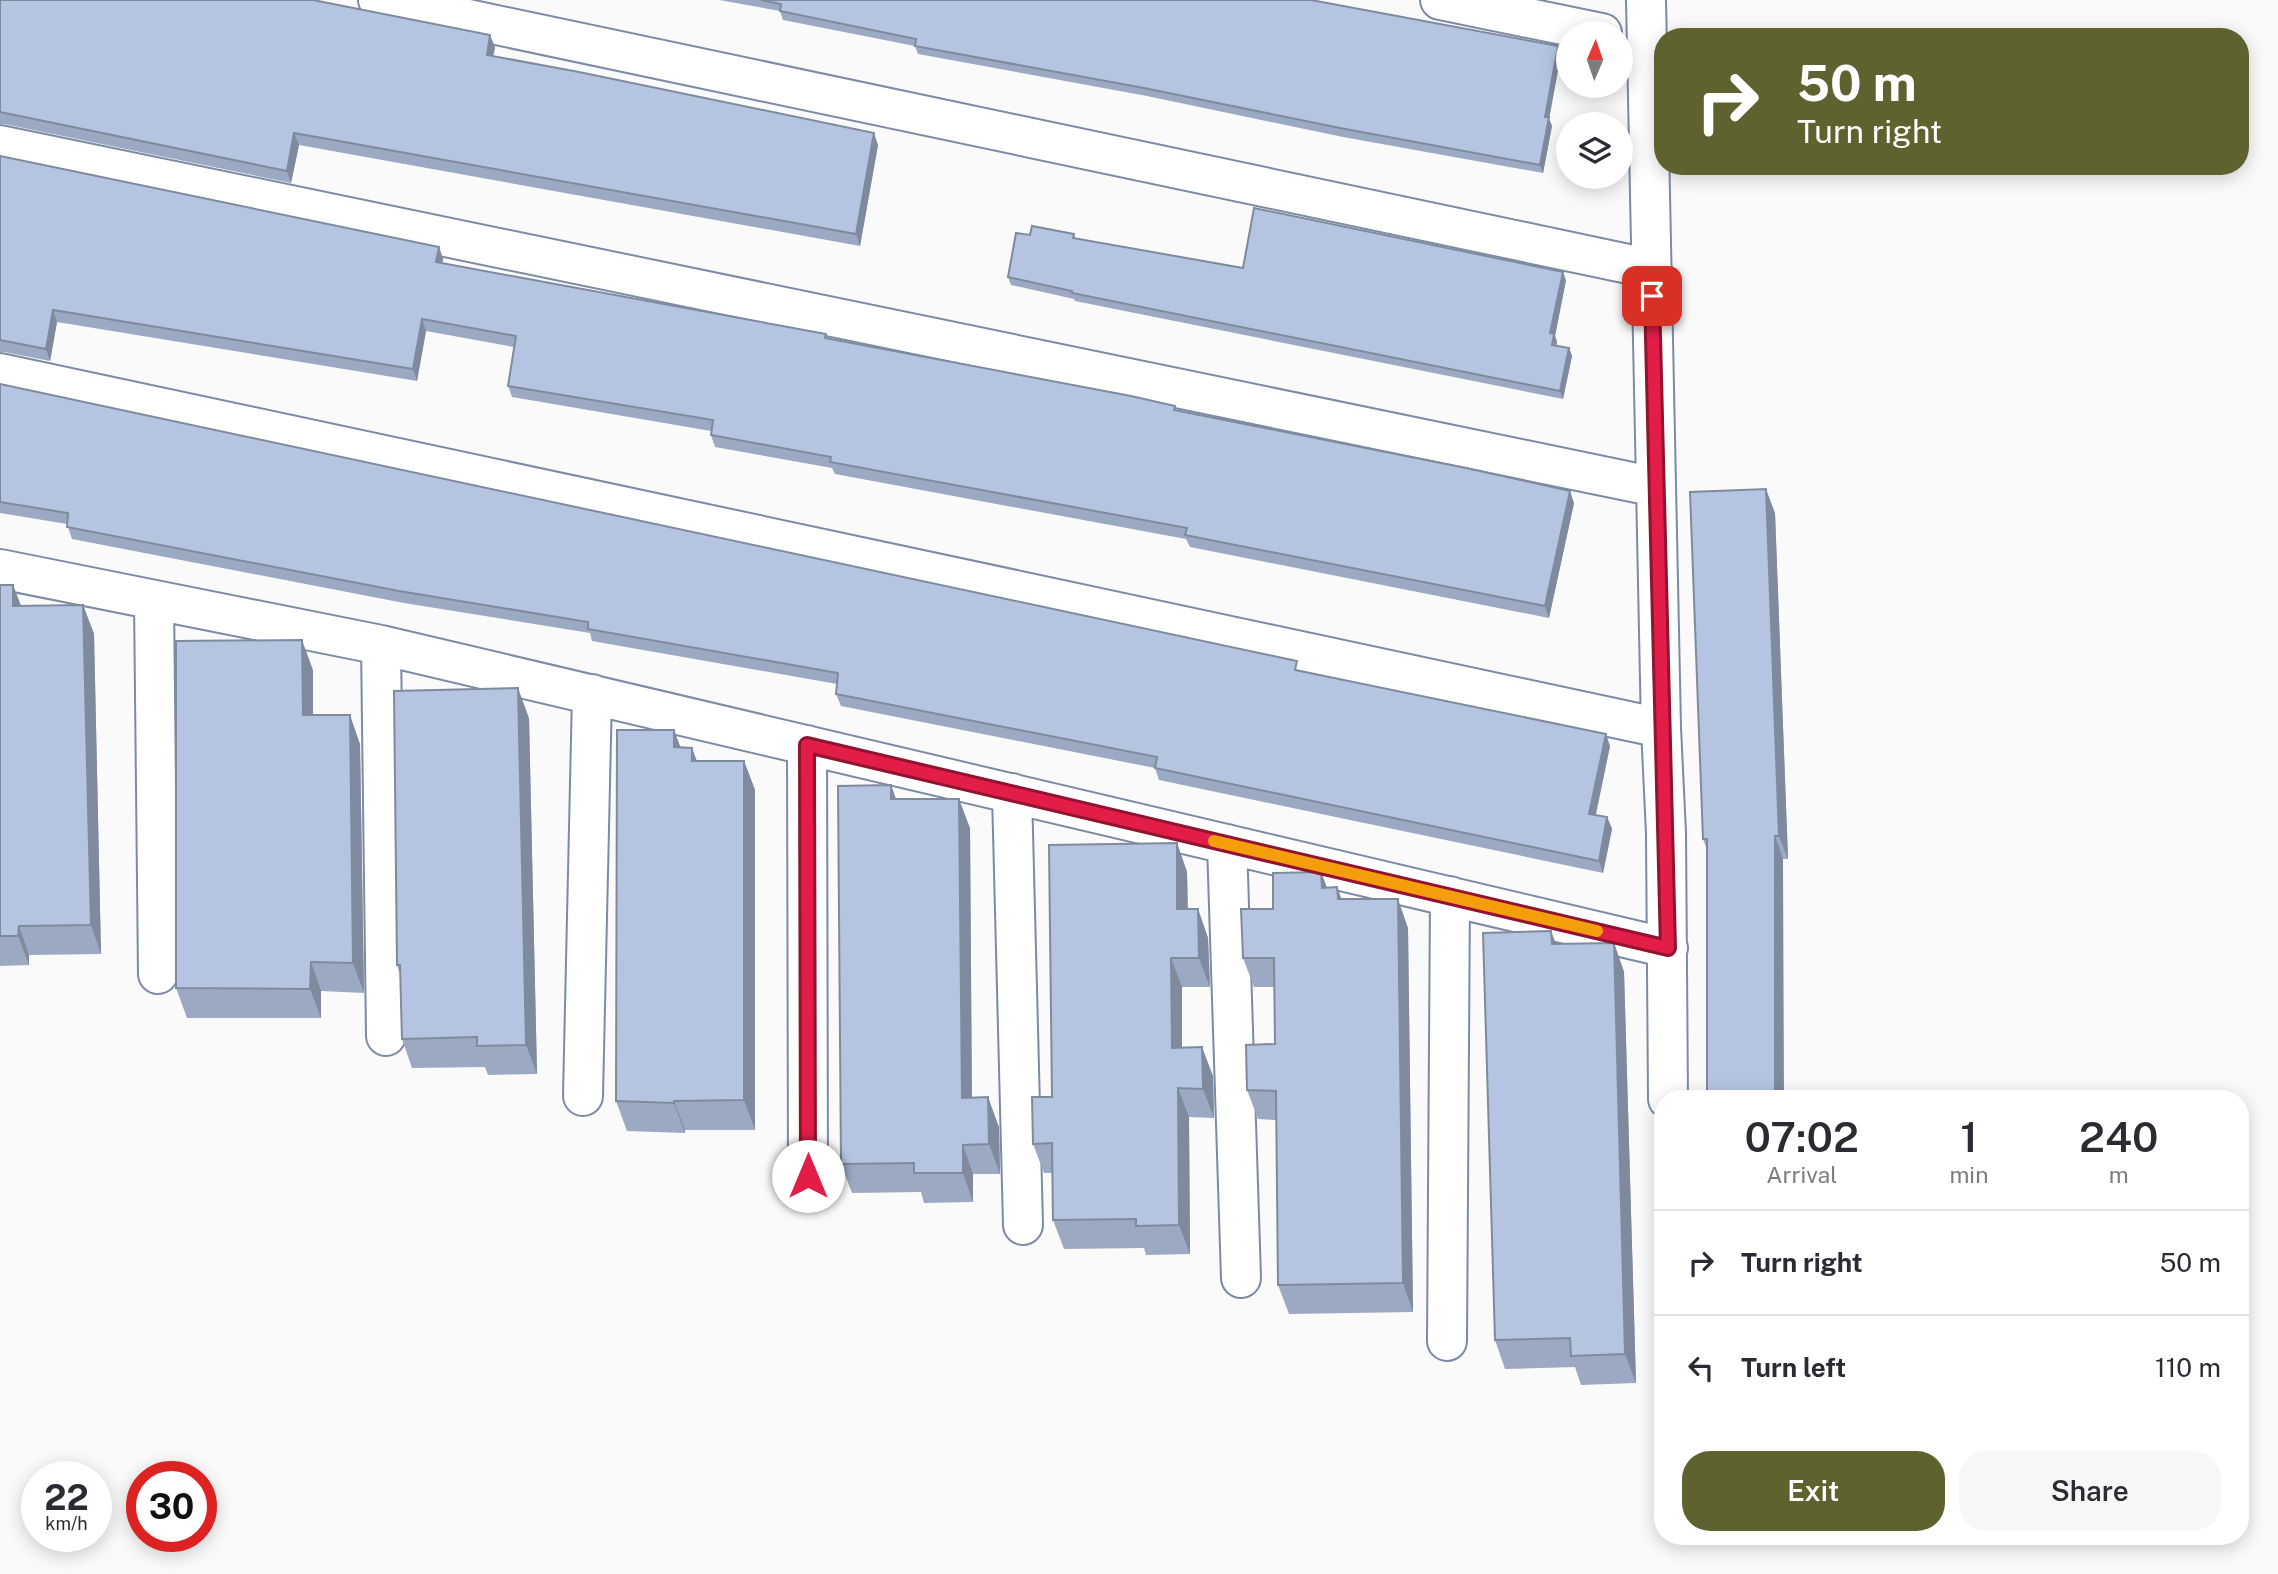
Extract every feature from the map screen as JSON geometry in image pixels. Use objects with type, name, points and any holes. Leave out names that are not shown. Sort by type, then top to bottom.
[{"type":"street","points":[[378,0],[1652,269]]},
{"type":"street","points":[[1440,0],[1556,24]]},
{"type":"street","points":[[1646,0],[1634,40],[1652,269],[1661,728],[1666,833],[1668,1090]]},
{"type":"street","points":[[0,145],[1656,487]]},
{"type":"street","points":[[0,373],[1661,728]]},
{"type":"street","points":[[0,569],[381,645],[1668,948]]},
{"type":"street","points":[[154,600],[158,974]]},
{"type":"street","points":[[381,645],[386,1036]]},
{"type":"street","points":[[583,1096],[592,694]]},
{"type":"street","points":[[807,745],[808,1176]]},
{"type":"street","points":[[1012,793],[1023,1225]]},
{"type":"street","points":[[1227,844],[1241,1278]]},
{"type":"street","points":[[1447,1340],[1450,896]]},
{"type":"building","points":[[0,0],[313,0],[490,35],[487,55],[874,133],[856,234],[294,133],[287,171],[0,112]]},
{"type":"building","points":[[761,0],[1311,0],[1556,46],[1556,57],[1540,165],[915,46],[916,39],[780,11],[781,4]]},
{"type":"building","points":[[0,156],[439,247],[436,262],[826,334],[825,338],[1131,396],[1175,406],[1174,410],[1570,491],[1545,606],[1185,535],[1187,528],[830,462],[831,457],[711,435],[713,420],[508,386],[516,336],[422,319],[413,369],[53,310],[46,349],[0,340]]},
{"type":"building","points":[[1254,208],[1563,272],[1550,333],[1554,334],[1552,345],[1569,348],[1560,391],[1072,293],[1008,277],[1016,233],[1030,235],[1032,226],[1074,234],[1073,238],[1243,268]]},
{"type":"building","points":[[0,384],[1297,661],[1295,670],[1606,734],[1589,814],[1607,817],[1599,861],[1155,768],[1157,757],[836,694],[838,673],[588,629],[588,622],[399,591],[67,527],[68,513],[0,502]]},
{"type":"building","points":[[1766,489],[1779,836],[1775,836],[1775,1090],[1707,1090],[1707,839],[1703,839],[1690,492]]},
{"type":"building","points":[[0,585],[13,585],[13,606],[83,605],[91,925],[19,926],[18,936],[0,936]]},
{"type":"building","points":[[302,640],[303,715],[350,715],[353,963],[311,962],[310,989],[176,988],[176,641]]},
{"type":"building","points":[[518,688],[526,1045],[477,1046],[477,1037],[402,1039],[400,965],[397,965],[394,691]]},
{"type":"building","points":[[617,730],[674,730],[674,747],[692,748],[692,761],[744,761],[744,1100],[674,1103],[616,1101]]},
{"type":"building","points":[[891,785],[891,799],[959,799],[962,1098],[988,1097],[989,1144],[963,1145],[963,1173],[914,1173],[914,1163],[841,1164],[838,786]]},
{"type":"building","points":[[1177,843],[1177,909],[1198,909],[1199,958],[1171,958],[1172,1048],[1202,1047],[1203,1089],[1178,1088],[1179,1225],[1136,1226],[1136,1219],[1053,1220],[1052,1143],[1033,1144],[1032,1097],[1052,1097],[1049,845]]},
{"type":"building","points":[[1321,872],[1322,888],[1337,887],[1338,899],[1398,899],[1403,1283],[1278,1285],[1276,1091],[1247,1090],[1246,1045],[1275,1044],[1274,958],[1243,958],[1241,909],[1273,909],[1273,873]]},
{"type":"building","points":[[1551,931],[1552,944],[1614,943],[1625,1354],[1571,1356],[1570,1338],[1495,1340],[1483,933]]},
{"type":"slow traffic","points":[[1214,841],[1597,931]]},
{"type":"route","points":[[808,1176],[807,745],[1668,948],[1652,296]]}]
